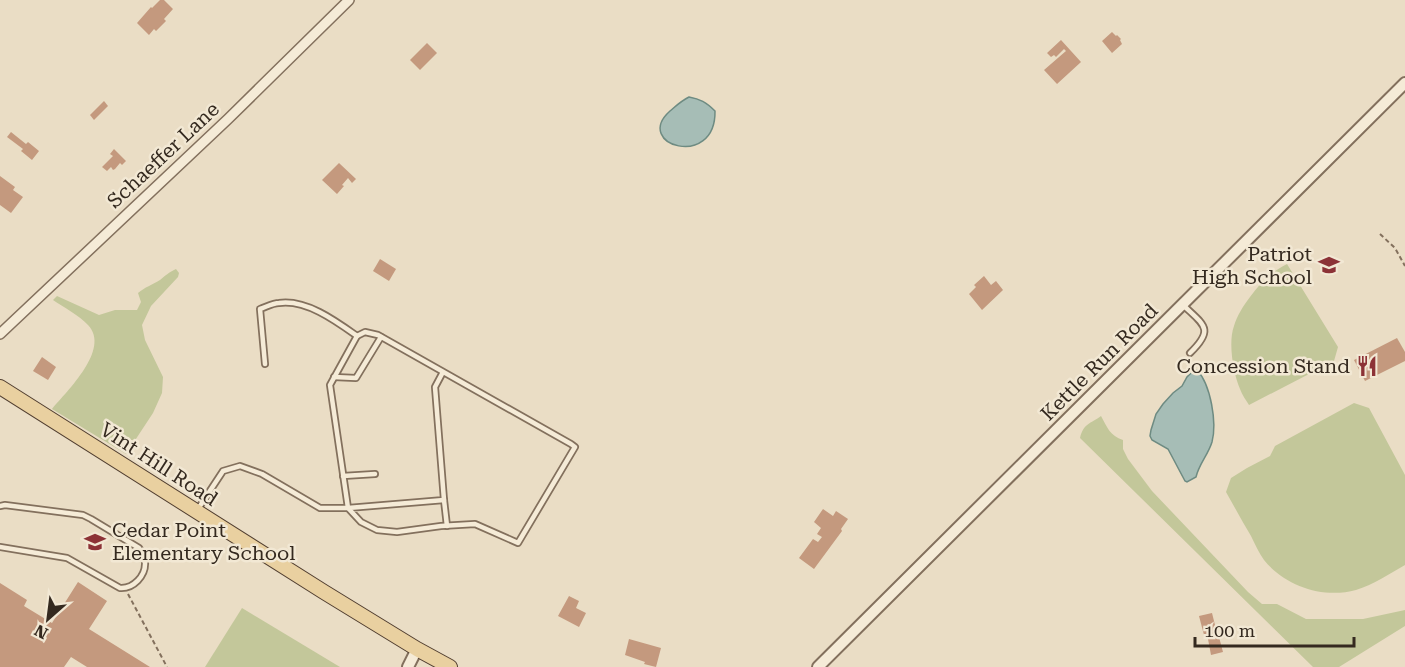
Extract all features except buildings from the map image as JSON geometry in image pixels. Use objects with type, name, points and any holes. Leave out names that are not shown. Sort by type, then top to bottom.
[{"type":"main road","name":"Vint Hill Road","points":[[0,387],[417,650],[450,667]]},
{"type":"street","name":"Schaeffer Lane","points":[[0,334],[228,119],[349,0]]},
{"type":"street","name":"Kettle Run Road","points":[[818,667],[1405,83]]},
{"type":"street","points":[[408,667],[417,650]]},
{"type":"lane","points":[[265,364],[260,309],[279,303],[303,305],[357,336]]},
{"type":"lane","points":[[1183,305],[1204,329],[1202,341],[1190,353]]},
{"type":"lane","points":[[365,332],[381,337],[576,447],[518,543],[475,524],[397,532],[377,530],[361,522],[348,508],[330,385],[357,336],[365,332]]},
{"type":"lane","points":[[334,377],[356,378],[381,337]]},
{"type":"lane","points":[[443,372],[435,387],[447,526]]},
{"type":"lane","points":[[196,511],[223,471],[240,466],[262,474],[320,508],[348,508],[444,500]]},
{"type":"lane","points":[[343,476],[375,474]]},
{"type":"lane","points":[[0,506],[83,515],[139,548],[144,555],[145,567],[138,581],[125,588],[113,585],[67,558],[0,547]]},
{"type":"path","points":[[1380,234],[1395,248],[1405,266]]},
{"type":"path","points":[[125,588],[167,667]]},
{"type":"green space","points":[[1287,264],[1338,347],[1334,361],[1249,405],[1237,382],[1233,366],[1232,333],[1243,307],[1258,287],[1271,274]]},
{"type":"green space","points":[[176,269],[179,273],[178,277],[151,306],[142,325],[145,340],[163,377],[162,393],[153,413],[126,454],[52,409],[84,369],[94,346],[94,335],[88,325],[53,300],[57,296],[99,315],[115,310],[137,310],[141,302],[138,293]]},
{"type":"green space","points":[[1354,403],[1369,408],[1405,475],[1405,565],[1356,590],[1331,593],[1318,591],[1283,577],[1264,560],[1226,492],[1231,478],[1270,456],[1275,446]]},
{"type":"green space","points":[[1101,416],[1112,434],[1123,440],[1123,449],[1128,459],[1152,491],[1262,604],[1277,604],[1306,619],[1363,619],[1405,610],[1405,626],[1339,667],[1313,667],[1080,438],[1086,427]]},
{"type":"green space","points":[[242,608],[340,667],[205,667]]},
{"type":"water","points":[[689,97],[703,101],[715,111],[712,129],[703,141],[691,146],[679,146],[668,141],[661,134],[661,123],[670,111]]},
{"type":"water","points":[[1194,370],[1197,370],[1206,385],[1212,404],[1214,425],[1212,442],[1196,477],[1187,482],[1168,449],[1152,440],[1150,436],[1156,414]]},
{"type":"place","name":"Patriot High School","points":[[1329,265]]},
{"type":"place","name":"Concession Stand","points":[[1367,366]]},
{"type":"place","name":"Cedar Point Elementary School","points":[[95,542]]}]
